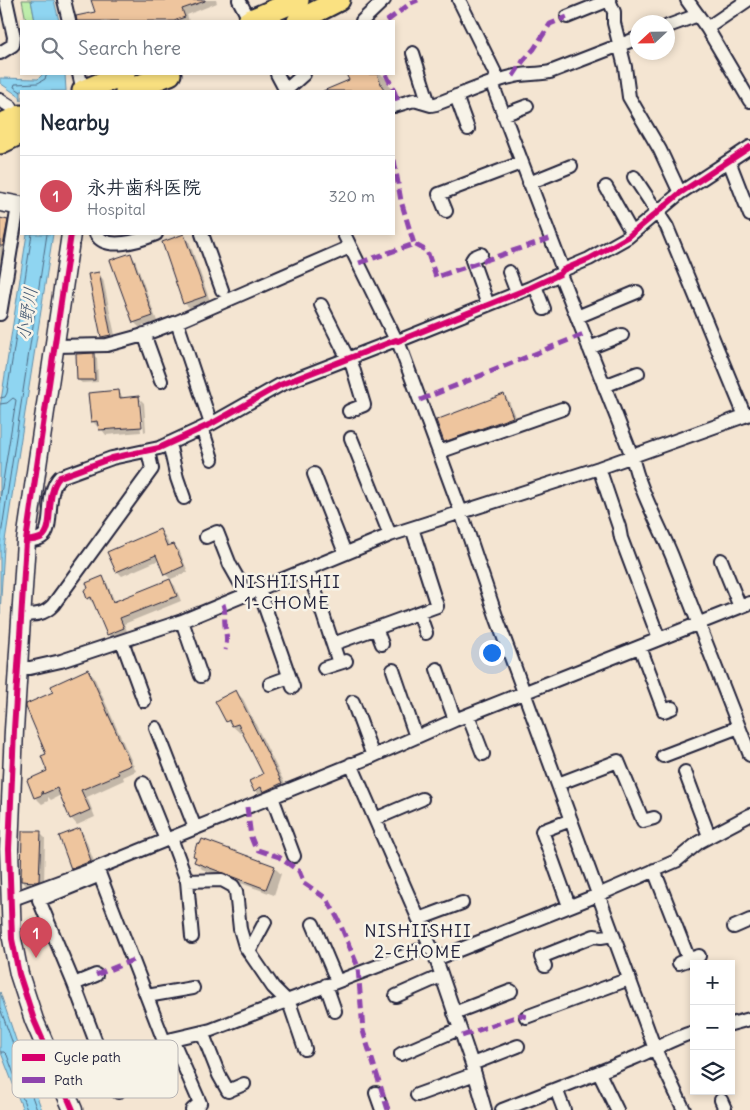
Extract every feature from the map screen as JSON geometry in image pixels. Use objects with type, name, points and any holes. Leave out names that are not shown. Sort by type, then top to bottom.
[{"type":"highway","points":[[252,20],[298,0]]},
{"type":"highway","points":[[300,20],[340,0]]},
{"type":"highway","points":[[85,90],[122,75]]},
{"type":"highway","points":[[129,90],[167,75]]},
{"type":"highway","points":[[0,143],[15,123]]},
{"type":"street","points":[[0,53],[13,45],[14,37],[6,0]]},
{"type":"street","points":[[64,0],[69,20]]},
{"type":"street","points":[[239,0],[249,20]]},
{"type":"street","points":[[363,20],[384,0]]},
{"type":"street","points":[[459,0],[496,75],[494,89],[577,317],[632,456],[636,474],[647,503],[669,550],[750,755]]},
{"type":"street","points":[[567,18],[609,0],[614,12],[614,22],[625,67],[629,97],[660,150],[680,193]]},
{"type":"street","points":[[688,0],[707,28],[750,101]]},
{"type":"street","points":[[707,28],[748,0]]},
{"type":"street","points":[[675,23],[698,15]]},
{"type":"street","points":[[395,106],[414,100],[436,104],[495,81],[514,76],[550,72],[630,41]]},
{"type":"street","points":[[413,53],[429,104]]},
{"type":"street","points":[[80,75],[83,90]]},
{"type":"street","points":[[277,75],[285,90]]},
{"type":"street","points":[[286,90],[303,75]]},
{"type":"street","points":[[456,96],[468,129]]},
{"type":"street","points":[[0,100],[11,107],[15,123]]},
{"type":"street","points":[[504,115],[527,106]]},
{"type":"street","points":[[26,540],[44,537],[48,530],[51,492],[55,482],[60,477],[112,458],[148,451],[169,443],[206,426],[280,385],[535,286],[596,255],[632,233],[680,193],[750,147]]},
{"type":"street","points":[[729,161],[750,215]]},
{"type":"street","points":[[446,211],[440,194],[521,162]]},
{"type":"street","points":[[529,183],[571,166]]},
{"type":"street","points":[[18,668],[30,668],[61,662],[182,621],[390,535],[600,468],[748,415],[667,227],[634,177]]},
{"type":"street","points":[[606,187],[632,233]]},
{"type":"street","points":[[0,202],[20,206],[0,314]]},
{"type":"street","points":[[43,1040],[19,974],[4,902],[26,540],[70,235]]},
{"type":"street","points":[[97,235],[104,241],[121,243],[136,241],[153,235]]},
{"type":"street","points":[[202,235],[222,290]]},
{"type":"street","points":[[344,235],[397,341],[461,512],[497,619],[655,1049],[684,1110]]},
{"type":"street","points":[[55,346],[114,344],[144,334],[177,322],[350,247]]},
{"type":"street","points":[[481,254],[472,260],[488,305]]},
{"type":"street","points":[[509,272],[517,293]]},
{"type":"street","points":[[535,286],[544,308]]},
{"type":"street","points":[[577,317],[622,304],[637,292]]},
{"type":"street","points":[[321,305],[349,358],[364,405],[349,411]]},
{"type":"street","points":[[177,322],[206,426],[212,459]]},
{"type":"street","points":[[144,334],[161,381]]},
{"type":"street","points":[[589,348],[622,335]]},
{"type":"street","points":[[604,386],[638,373]]},
{"type":"street","points":[[439,452],[562,409]]},
{"type":"street","points":[[351,438],[390,535]]},
{"type":"street","points":[[169,443],[184,498]]},
{"type":"street","points":[[22,615],[38,615],[49,610],[152,470],[148,451]]},
{"type":"street","points":[[600,468],[621,538],[659,639]]},
{"type":"street","points":[[314,474],[345,553]]},
{"type":"street","points":[[333,644],[437,606],[412,528]]},
{"type":"street","points":[[206,537],[217,532],[230,565],[253,592],[291,682],[270,684]]},
{"type":"street","points":[[95,1040],[39,900],[168,839],[373,756],[455,720],[745,605],[721,560]]},
{"type":"street","points":[[308,569],[333,644],[343,662],[324,668]]},
{"type":"street","points":[[419,613],[426,633]]},
{"type":"street","points":[[182,621],[201,676]]},
{"type":"street","points":[[376,628],[382,644]]},
{"type":"street","points":[[122,641],[144,701]]},
{"type":"street","points":[[640,646],[664,712],[672,708]]},
{"type":"street","points":[[437,669],[455,720]]},
{"type":"street","points":[[393,670],[416,737]]},
{"type":"street","points":[[353,702],[373,756]]},
{"type":"street","points":[[468,715],[483,754]]},
{"type":"street","points":[[663,756],[739,727]]},
{"type":"street","points":[[156,728],[195,828]]},
{"type":"street","points":[[558,784],[618,761],[643,821],[654,818]]},
{"type":"street","points":[[352,764],[436,959],[485,1110]]},
{"type":"street","points":[[684,772],[709,836]]},
{"type":"street","points":[[143,783],[188,881],[192,938]]},
{"type":"street","points":[[272,797],[294,856]]},
{"type":"street","points":[[375,819],[422,800]]},
{"type":"street","points":[[436,959],[598,895],[676,861],[699,842],[750,815]]},
{"type":"street","points":[[569,906],[542,831],[571,820]]},
{"type":"street","points":[[654,870],[689,959]]},
{"type":"street","points":[[4,902],[99,871]]},
{"type":"street","points":[[99,871],[164,1040],[202,1032],[430,946]]},
{"type":"street","points":[[188,881],[222,880],[233,886],[236,891],[243,940],[248,952],[291,1008],[305,1049]]},
{"type":"street","points":[[419,919],[462,902]]},
{"type":"street","points":[[734,927],[750,920]]},
{"type":"street","points":[[248,952],[265,922]]},
{"type":"street","points":[[313,924],[332,983],[335,1011]]},
{"type":"street","points":[[545,966],[541,957],[594,936],[601,937],[613,934]]},
{"type":"street","points":[[74,984],[96,975]]},
{"type":"street","points":[[396,996],[441,976]]},
{"type":"street","points":[[526,1017],[629,978]]},
{"type":"street","points":[[147,996],[193,988]]},
{"type":"street","points":[[454,1013],[511,991]]},
{"type":"street","points":[[735,1023],[750,1019]]},
{"type":"street","points":[[401,1054],[459,1029]]},
{"type":"street","points":[[202,1032],[219,1075],[228,1091],[244,1084]]},
{"type":"street","points":[[502,1110],[598,1073],[655,1049],[673,1039],[690,1033]]},
{"type":"street","points":[[417,1095],[518,1046]]},
{"type":"street","points":[[178,1053],[200,1103],[192,1110]]},
{"type":"street","points":[[598,1073],[617,1110]]},
{"type":"street","points":[[556,1089],[564,1110]]},
{"type":"street","points":[[68,1098],[73,1110]]},
{"type":"green space","points":[[22,0],[31,0],[35,20],[26,20]]},
{"type":"water","points":[[31,0],[54,0],[59,20],[35,20]]},
{"type":"water","points":[[42,75],[65,75],[66,90],[20,90],[20,97],[0,83],[0,78],[38,79]]},
{"type":"water","name":"小野川","points":[[27,235],[53,235],[4,547],[0,614],[0,407]]},
{"type":"water","points":[[0,992],[16,1040],[12,1040],[12,1081],[0,1050]]},
{"type":"water","points":[[18,1098],[38,1098],[42,1110],[23,1110]]},
{"type":"building","points":[[91,0],[205,0],[182,9],[185,17],[177,20],[77,20],[76,16],[95,12]]},
{"type":"building","points":[[346,75],[377,75],[384,90],[325,90],[349,80]]},
{"type":"building","points":[[0,218],[8,220],[3,246],[0,246]]},
{"type":"building","points":[[184,235],[206,296],[183,304],[162,242]]},
{"type":"building","points":[[131,253],[153,316],[133,323],[110,260]]},
{"type":"building","points":[[99,272],[111,335],[101,337],[88,274]]},
{"type":"building","points":[[94,353],[95,380],[77,380],[76,354]]},
{"type":"building","points":[[119,390],[120,398],[139,396],[142,427],[99,430],[97,421],[91,422],[88,393]]},
{"type":"building","points":[[504,394],[513,417],[444,442],[436,420]]},
{"type":"building","points":[[160,529],[167,546],[174,544],[184,566],[164,575],[156,555],[116,572],[107,552]]},
{"type":"building","points":[[103,576],[113,602],[170,579],[177,596],[120,618],[124,628],[107,635],[91,597],[87,599],[84,590],[88,588],[86,583]]},
{"type":"building","points":[[88,669],[131,765],[117,771],[119,774],[81,790],[90,810],[70,819],[57,788],[43,794],[42,791],[42,795],[34,798],[27,780],[47,771],[41,756],[46,754],[26,704],[53,692],[51,686]]},
{"type":"building","points":[[236,690],[282,783],[263,792],[261,787],[254,791],[249,781],[263,774],[238,724],[232,726],[229,720],[226,722],[215,701]]},
{"type":"building","points":[[80,828],[91,861],[71,869],[59,836]]},
{"type":"building","points":[[22,831],[41,831],[39,881],[36,882],[21,881]]},
{"type":"building","points":[[202,839],[275,866],[266,889],[194,862],[196,857],[193,856],[197,843],[200,844]]},
{"type":"marked path","points":[[388,20],[418,0]]},
{"type":"marked path","points":[[513,76],[550,24],[567,17]]},
{"type":"marked path","points":[[386,75],[394,90]]},
{"type":"marked path","points":[[395,94],[399,104]]},
{"type":"marked path","points":[[395,166],[401,201],[414,244]]},
{"type":"marked path","points":[[359,263],[414,244],[427,251],[436,277],[551,238]]},
{"type":"marked path","points":[[420,400],[584,334]]},
{"type":"marked path","points":[[223,604],[227,637],[225,650]]},
{"type":"marked path","points":[[247,807],[251,837],[255,847],[258,850],[279,857],[299,871],[304,883],[327,899],[338,919],[358,967],[363,1031],[388,1110]]},
{"type":"marked path","points":[[96,975],[133,960]]},
{"type":"marked path","points":[[462,1036],[521,1015],[526,1017]]},
{"type":"cycle path","points":[[26,541],[40,538],[46,533],[52,492],[60,477],[112,458],[159,448],[211,424],[280,385],[396,340],[398,341],[560,274],[563,270],[589,259],[628,237],[680,193],[750,147]]},
{"type":"cycle path","points":[[43,1040],[19,974],[12,939],[9,849],[14,730],[26,541],[71,235]]},
{"type":"cycle path","points":[[68,1098],[73,1110]]},
{"type":"place","name":"永井歯科医院","points":[[36,958]]},
{"type":"district","name":"NISHIISHII 1-CHOME","points":[[287,592]]},
{"type":"district","name":"NISHIISHII 2-CHOME","points":[[418,941]]}]
